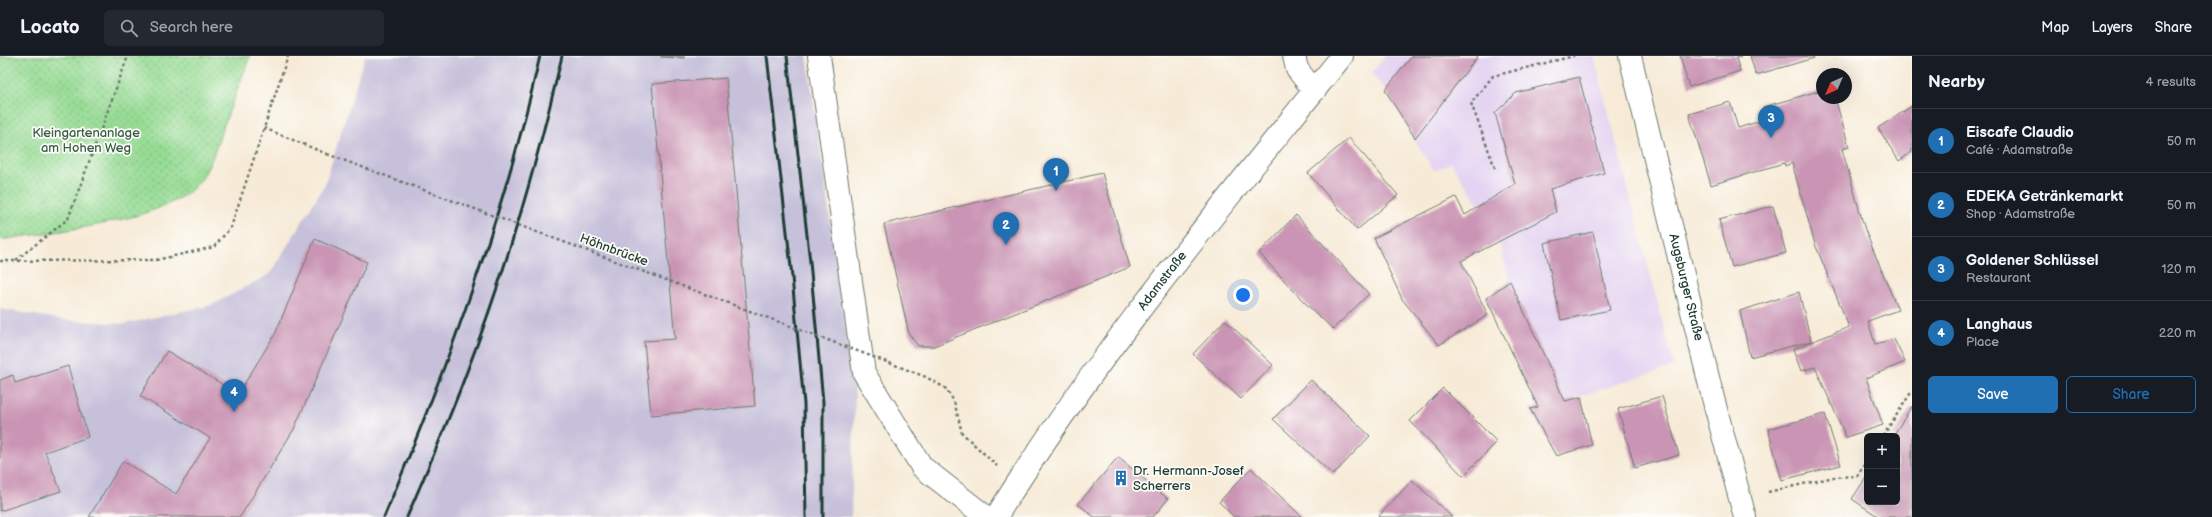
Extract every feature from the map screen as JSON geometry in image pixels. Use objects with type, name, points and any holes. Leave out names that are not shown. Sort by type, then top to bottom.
[{"type":"main road","points":[[819,56],[864,373],[922,467],[986,517]]},
{"type":"main road","points":[[1294,56],[1297,69],[1314,91]]},
{"type":"main road","name":"Adamstraße","points":[[996,517],[1084,387],[1178,259],[1342,56]]},
{"type":"main road","name":"Augsburger Straße","points":[[1630,56],[1713,398],[1742,508]]},
{"type":"path","points":[[16,260],[68,219],[128,56]]},
{"type":"path","points":[[0,261],[156,260],[214,246],[231,227],[288,56]]},
{"type":"path","points":[[1495,168],[1471,103],[1493,76],[1574,56]]},
{"type":"path","name":"Höhnbrücke","points":[[264,128],[327,154],[926,377],[945,388],[954,401],[962,433],[982,454],[1017,484]]},
{"type":"path","points":[[1885,433],[1912,391]]},
{"type":"path","points":[[1742,508],[1834,477],[1857,476],[1864,466]]},
{"type":"shaded area","points":[[365,56],[807,56],[855,394],[851,517],[0,517],[0,309],[64,320],[124,324],[212,305],[270,274],[325,184]]},
{"type":"shaded area","points":[[1385,56],[1594,56],[1674,366],[1565,401],[1510,281],[1499,242],[1480,206],[1451,163],[1434,171],[1385,90],[1372,73]]},
{"type":"green space","name":"Kleingartenanlage am Hohen Weg","points":[[0,56],[250,56],[211,162],[202,178],[187,193],[165,205],[138,215],[78,228],[0,240]]},
{"type":"building","points":[[684,56],[684,58],[661,57]]},
{"type":"building","points":[[1412,56],[1478,56],[1415,138],[1385,90]]},
{"type":"building","points":[[1680,56],[1741,56],[1736,58],[1740,71],[1689,87]]},
{"type":"building","points":[[1750,56],[1813,56],[1814,58],[1756,75]]},
{"type":"building","points":[[1579,77],[1604,173],[1550,189],[1556,212],[1461,261],[1488,315],[1439,345],[1402,299],[1374,238],[1456,197],[1465,215],[1515,184],[1495,113],[1516,93]]},
{"type":"building","points":[[726,78],[755,406],[651,415],[644,341],[675,339],[652,84]]},
{"type":"building","points":[[1816,92],[1816,104],[1837,104],[1849,147],[1842,149],[1865,230],[1898,310],[1868,321],[1875,344],[1894,339],[1905,362],[1866,378],[1883,425],[1846,437],[1815,367],[1801,371],[1793,349],[1849,327],[1815,244],[1792,163],[1785,166],[1784,163],[1711,185],[1689,114],[1730,102],[1738,128],[1767,119],[1763,107]]},
{"type":"building","points":[[1912,106],[1912,152],[1899,161],[1878,128]]},
{"type":"building","points":[[1349,138],[1398,195],[1357,230],[1308,173]]},
{"type":"building","points":[[1102,173],[1130,267],[934,346],[918,346],[909,334],[884,224]]},
{"type":"building","points":[[1773,206],[1786,253],[1732,267],[1719,220]]},
{"type":"building","points":[[1296,215],[1369,294],[1333,329],[1305,303],[1259,253]]},
{"type":"building","points":[[1593,232],[1610,310],[1561,320],[1544,243]]},
{"type":"building","points":[[315,239],[367,262],[294,429],[240,517],[89,517],[123,461],[176,494],[210,438],[140,396],[167,351],[238,394],[275,334]]},
{"type":"building","points":[[1510,281],[1565,401],[1581,397],[1592,445],[1556,456],[1530,409],[1538,407],[1486,298]]},
{"type":"building","points":[[1799,292],[1811,341],[1750,357],[1740,311]]},
{"type":"building","points":[[1225,320],[1273,365],[1241,399],[1193,354]]},
{"type":"building","points":[[68,366],[88,437],[45,452],[61,491],[0,511],[0,380],[13,375],[15,383]]},
{"type":"building","points":[[1311,380],[1370,436],[1333,475],[1273,419]]},
{"type":"building","points":[[1443,388],[1497,442],[1463,476],[1410,421]]},
{"type":"building","points":[[1662,396],[1679,455],[1635,468],[1618,409]]},
{"type":"building","points":[[1912,406],[1912,517],[1879,517],[1852,499],[1864,481],[1864,505],[1900,505],[1900,433],[1895,433]]},
{"type":"building","points":[[1825,414],[1841,465],[1782,480],[1768,429]]},
{"type":"building","name":"Dr. Hermann-Josef Scherrers","points":[[1118,457],[1168,499],[1153,517],[1094,517],[1078,504]]},
{"type":"building","points":[[1251,468],[1302,517],[1234,517],[1219,502]]},
{"type":"building","points":[[1412,480],[1452,517],[1378,517]]},
{"type":"railway","points":[[384,517],[430,404],[472,290],[509,174],[526,115],[540,56]]},
{"type":"railway","points":[[407,517],[452,410],[481,335],[520,216],[562,56]]},
{"type":"railway","points":[[767,56],[791,267],[804,404],[806,517]]},
{"type":"railway","points":[[787,56],[810,262],[823,402],[823,517]]},
{"type":"place","name":"Goldener Schlüssel","points":[[1771,138]]},
{"type":"place","name":"Eiscafe Claudio","points":[[1056,191]]},
{"type":"place","name":"EDEKA Getränkemarkt","points":[[1006,245]]},
{"type":"place","name":"Langhaus","points":[[234,412]]},
{"type":"place","name":"Dr. Hermann-Josef Scherrers","points":[[1121,478]]}]
